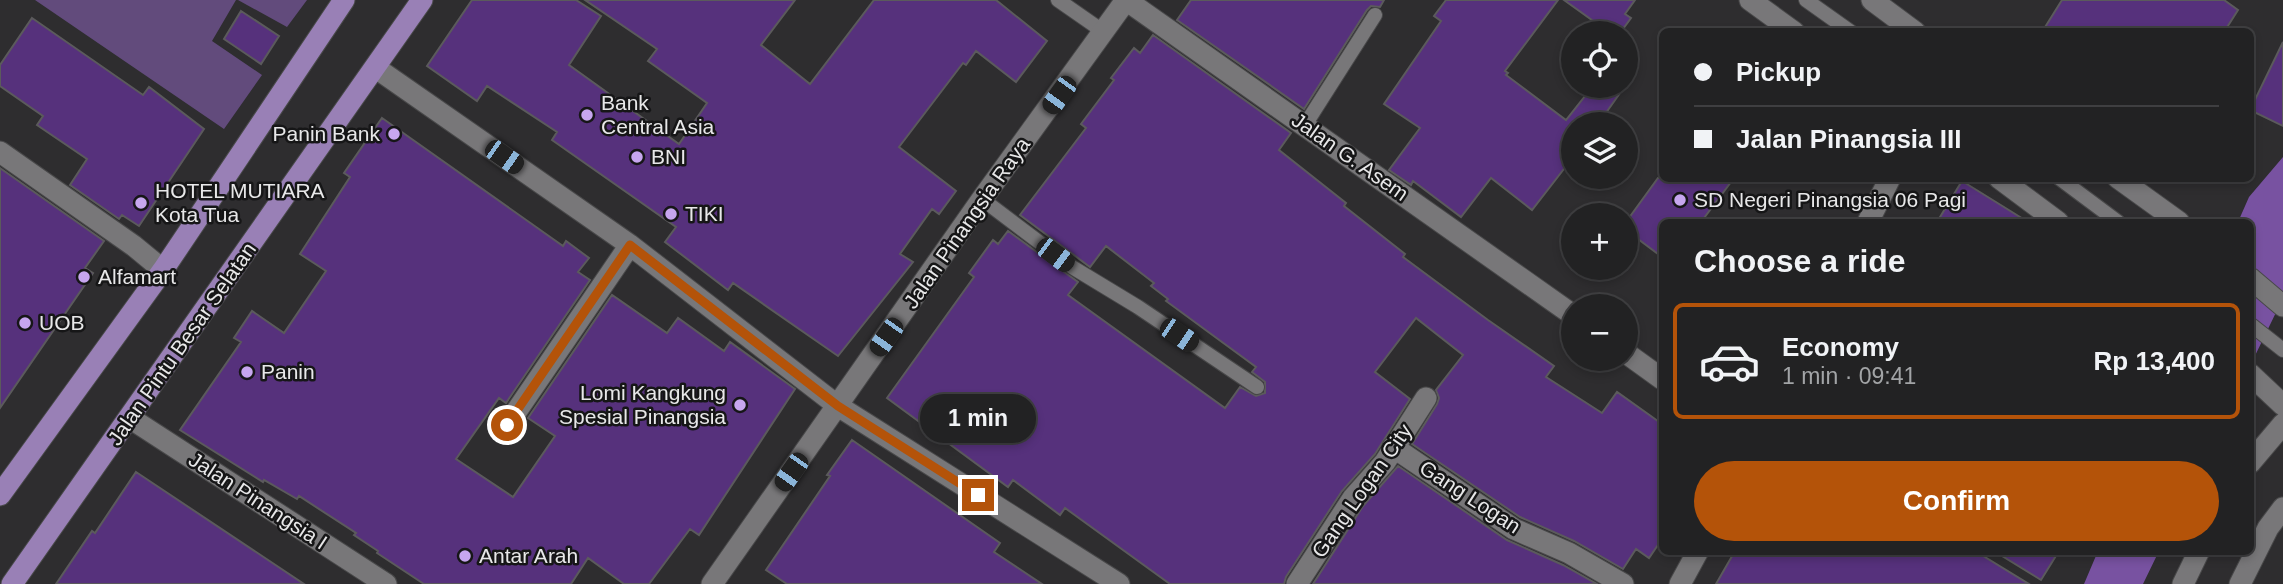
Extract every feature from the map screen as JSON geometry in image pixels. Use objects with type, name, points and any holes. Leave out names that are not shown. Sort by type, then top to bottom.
[{"type":"main road","points":[[0,495],[163,270],[344,0]]},
{"type":"main road","name":"Jalan Pintu Besar Selatan","points":[[12,584],[422,0]]},
{"type":"street","name":"Jalan Pinangsia Raya","points":[[712,584],[1126,0]]},
{"type":"street","name":"Jalan G. Asem","points":[[1126,0],[1561,307]]},
{"type":"street","points":[[1750,0],[1788,28]]},
{"type":"street","points":[[1872,0],[1910,28]]},
{"type":"street","points":[[376,68],[630,245],[838,406],[1119,584]]},
{"type":"street","points":[[0,152],[163,270]]},
{"type":"street","points":[[1870,219],[1888,182]]},
{"type":"street","points":[[2003,182],[2054,219]]},
{"type":"street","points":[[2124,182],[2175,219]]},
{"type":"street","points":[[507,425],[630,245]]},
{"type":"street","points":[[2254,281],[2283,306]]},
{"type":"street","points":[[1638,362],[1659,377]]},
{"type":"street","points":[[2255,378],[2283,405]]},
{"type":"street","name":"Gang Logan City","points":[[1297,584],[1353,498],[1385,463],[1426,398]]},
{"type":"street","name":"Jalan Pinangsia I","points":[[130,418],[386,584]]},
{"type":"street","points":[[2254,458],[2283,424]]},
{"type":"street","name":"Gang Logan","points":[[1393,447],[1514,529],[1569,553],[1623,584]]},
{"type":"street","points":[[2240,584],[2268,528],[2283,508]]},
{"type":"street","points":[[1681,584],[1696,555]]},
{"type":"street","points":[[2183,584],[2197,555]]},
{"type":"lane","points":[[1058,0],[1104,32]]},
{"type":"lane","points":[[1807,0],[1846,28]]},
{"type":"lane","points":[[1304,125],[1375,15]]},
{"type":"lane","points":[[2064,182],[2114,219]]},
{"type":"lane","points":[[982,200],[1072,268],[1138,307],[1256,387]]},
{"type":"lane","points":[[2254,327],[2283,350]]},
{"type":"shaded area","points":[[35,0],[236,0],[212,41],[262,75],[224,129]]},
{"type":"shaded area","points":[[238,0],[307,0],[287,27]]},
{"type":"shaded area","points":[[2283,157],[2283,298],[2254,358],[2254,219],[2239,219],[2249,197]]},
{"type":"shaded area","points":[[2096,555],[2157,555],[2143,584],[2084,584]]},
{"type":"building","points":[[472,0],[576,0],[601,16],[569,65],[679,144],[707,103],[648,61],[657,49],[585,0],[795,0],[761,45],[810,84],[874,0],[996,0],[1047,41],[1016,82],[976,51],[966,65],[963,63],[899,147],[956,191],[939,214],[932,209],[900,254],[913,262],[838,356],[733,283],[728,290],[665,242],[676,227],[552,140],[557,132],[487,86],[477,101],[427,66]]},
{"type":"building","points":[[1191,0],[1384,0],[1380,7],[1371,6],[1367,10],[1304,109],[1177,20]]},
{"type":"building","points":[[1446,0],[1558,0],[1505,71],[1508,73],[1506,75],[1561,116],[1561,173],[1532,210],[1491,178],[1461,217],[1413,181],[1411,185],[1389,170],[1420,128],[1384,104],[1441,21],[1434,16]]},
{"type":"building","points":[[1564,0],[1635,0],[1625,14],[1631,18],[1629,21],[1593,21]]},
{"type":"building","points":[[2062,0],[2224,0],[2238,10],[2227,28],[2044,28]]},
{"type":"building","points":[[241,11],[279,36],[261,64],[224,39]]},
{"type":"building","points":[[32,18],[143,95],[149,87],[204,129],[139,226],[122,215],[119,219],[70,185],[87,159],[37,125],[43,116],[0,86],[0,65]]},
{"type":"building","points":[[1153,35],[1291,133],[1279,150],[1346,203],[1344,206],[1405,254],[1403,257],[1554,366],[1546,377],[1602,413],[1617,392],[1659,422],[1659,543],[1649,558],[1636,549],[1623,569],[1574,541],[1520,517],[1412,444],[1437,404],[1439,398],[1436,390],[1463,355],[1416,318],[1375,372],[1410,399],[1375,454],[1342,491],[1284,584],[1170,584],[1065,508],[1060,515],[1013,480],[1008,487],[887,398],[974,277],[969,273],[993,240],[998,244],[1008,231],[1078,282],[1068,295],[1225,408],[1240,387],[1256,396],[1265,393],[1265,382],[1252,372],[1256,367],[1166,301],[1168,299],[1151,286],[1154,283],[1106,246],[1090,267],[1020,215],[1086,128],[1081,124],[1114,80],[1111,78],[1134,48],[1140,53]]},
{"type":"building","points":[[2283,42],[2283,126],[2254,112],[2254,102]]},
{"type":"building","points":[[1583,98],[1616,98],[1607,112],[1572,112]]},
{"type":"building","points":[[382,118],[563,246],[566,241],[589,258],[578,272],[590,280],[506,403],[499,398],[456,459],[513,497],[555,436],[528,418],[612,295],[667,333],[678,318],[724,351],[730,342],[795,389],[699,535],[690,529],[649,584],[624,584],[588,558],[571,584],[424,584],[377,553],[378,551],[354,535],[356,533],[299,496],[297,499],[264,480],[263,482],[180,430],[241,342],[234,338],[252,311],[284,333],[326,271],[300,254],[350,177],[344,173]]},
{"type":"building","points":[[0,168],[104,241],[85,268],[93,273],[0,408]]},
{"type":"building","name":"SD Negeri Pinangsia 06 Pagi","points":[[1658,178],[1659,182],[1731,182],[1703,219],[1659,219],[1659,255],[1638,239],[1638,206]]},
{"type":"building","points":[[1964,182],[2023,219],[1939,219]]},
{"type":"building","points":[[852,440],[1000,543],[994,552],[1042,584],[787,584],[766,570]]},
{"type":"building","points":[[1398,466],[1507,540],[1563,565],[1597,584],[1313,584],[1363,506]]},
{"type":"building","points":[[136,472],[304,584],[56,584]]},
{"type":"building","points":[[1733,555],[1982,555],[2029,584],[1716,584]]},
{"type":"building","points":[[2000,555],[2057,555],[2041,580]]},
{"type":"place","name":"Bank Central Asia","points":[[587,115]]},
{"type":"place","name":"Panin Bank","points":[[394,134]]},
{"type":"place","name":"BNI","points":[[637,157]]},
{"type":"place","name":"SD Negeri Pinangsia 06 Pagi","points":[[1680,200]]},
{"type":"place","name":"HOTEL MUTIARA Kota Tua","points":[[141,203]]},
{"type":"place","name":"TIKI","points":[[671,214]]},
{"type":"place","name":"Alfamart","points":[[84,277]]},
{"type":"place","name":"UOB","points":[[25,323]]},
{"type":"place","name":"Panin","points":[[247,372]]},
{"type":"place","name":"Lomi Kangkung Spesial Pinangsia","points":[[740,405]]},
{"type":"place","name":"Antar Arah","points":[[465,556]]},
{"type":"route","points":[[507,425],[630,245],[838,406],[978,495]]}]
